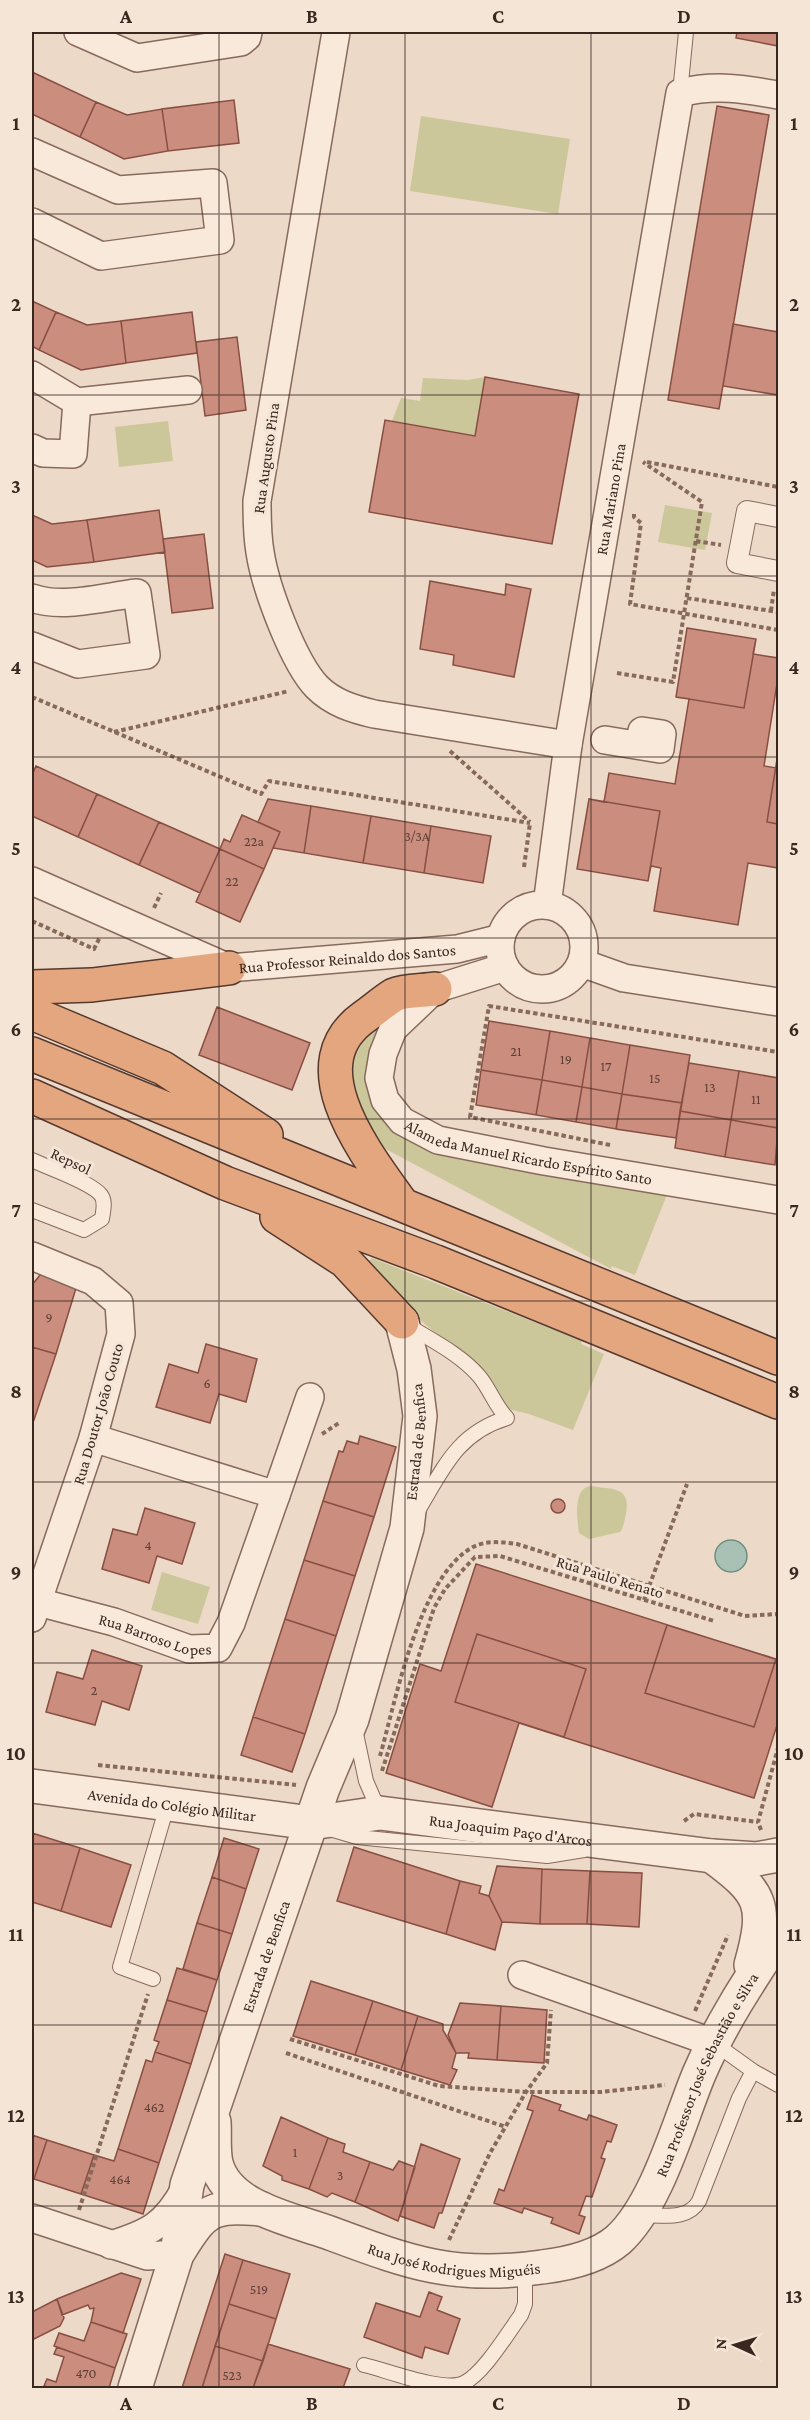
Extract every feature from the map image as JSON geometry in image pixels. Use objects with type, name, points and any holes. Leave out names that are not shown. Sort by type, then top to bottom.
[{"type":"highway","points":[[32,987],[92,985],[229,968]]},
{"type":"highway","points":[[402,1204],[360,1145],[338,1094],[335,1055],[353,1024],[396,994],[435,989]]},
{"type":"highway","points":[[32,1013],[163,1068],[335,1180]]},
{"type":"highway","points":[[32,1054],[335,1180],[402,1204],[778,1358]]},
{"type":"highway","points":[[32,1096],[225,1184],[436,1262],[778,1402]]},
{"type":"highway","points":[[225,1184],[345,1260],[402,1322]]},
{"type":"street","points":[[78,32],[137,58],[241,42],[247,37],[248,32]]},
{"type":"street","name":"Rua Augusto Pina","points":[[336,32],[257,501],[260,553],[266,579],[306,674],[333,700],[348,708],[374,714],[568,746]]},
{"type":"street","points":[[681,93],[726,86],[778,94]]},
{"type":"street","name":"Rua Mariano Pina","points":[[547,905],[568,746],[681,93]]},
{"type":"street","points":[[32,222],[101,256],[220,240],[213,183],[118,190],[34,158]]},
{"type":"street","points":[[32,375],[77,402],[188,390]]},
{"type":"street","points":[[32,448],[43,453],[73,454],[77,402]]},
{"type":"street","points":[[778,517],[747,511],[737,563],[778,571]]},
{"type":"street","points":[[32,598],[41,601],[71,601],[136,593],[146,655],[78,664],[32,646]]},
{"type":"street","points":[[605,740],[639,745]]},
{"type":"street","name":"Rua Professor Reinaldo dos Santos","points":[[32,881],[229,968],[457,949],[501,938]]},
{"type":"street","points":[[547,905],[565,912],[578,925],[584,944],[582,963],[571,979],[554,988],[535,989],[517,982],[505,967],[500,953],[501,938],[507,924],[517,913],[531,906],[547,905]]},
{"type":"street","points":[[582,963],[624,978],[778,1002]]},
{"type":"street","name":"Alameda Manuel Ricardo Espírito Santo","points":[[505,967],[435,989],[393,1029],[383,1054],[379,1078],[385,1100],[402,1121],[438,1140],[544,1161],[778,1200]]},
{"type":"street","name":"Rua Doutor João Couto","points":[[32,1256],[93,1281],[118,1303],[121,1334],[93,1438],[35,1610]]},
{"type":"street","name":"Estrada de Benfica","points":[[135,2388],[177,2254],[187,2185],[322,1788],[352,1719],[407,1528],[420,1416],[414,1369],[402,1322]]},
{"type":"street","name":"Rua Barroso Lopes","points":[[35,1610],[114,1622],[189,1649],[218,1648],[231,1623],[310,1397]]},
{"type":"street","points":[[93,1438],[276,1495]]},
{"type":"street","name":"Avenida do Colégio Militar","points":[[32,1786],[167,1806],[311,1823]]},
{"type":"street","name":"Rua Joaquim Paço d'Arcos","points":[[311,1823],[380,1813],[610,1845],[712,1856]]},
{"type":"street","points":[[712,1856],[775,1857]]},
{"type":"street","points":[[712,1856],[747,1885],[757,1899],[762,1916],[759,1936],[743,1990]]},
{"type":"street","name":"Rua Professor José Sebastião e Silva","points":[[637,2215],[655,2184],[700,2038],[743,1990],[778,1937]]},
{"type":"street","points":[[522,1975],[700,2038]]},
{"type":"street","name":"Rua José Rodrigues Miguéis","points":[[214,2102],[216,2163],[222,2177],[237,2193],[261,2209],[404,2260],[436,2268],[491,2273],[555,2266],[602,2250],[618,2239],[637,2215]]},
{"type":"street","points":[[111,2245],[149,2232],[161,2224],[176,2206],[187,2185]]},
{"type":"street","name":"Rua José Rodrigues Miguéis","points":[[177,2254],[198,2221],[209,2212],[239,2207],[261,2209]]},
{"type":"street","points":[[32,2218],[71,2233],[147,2256],[177,2254]]},
{"type":"street","points":[[32,2238],[71,2233]]},
{"type":"lane","points":[[681,93],[686,32]]},
{"type":"lane","name":"Repsol","points":[[32,1160],[90,1187],[102,1196],[104,1206],[102,1219],[94,1226],[84,1230],[32,1210]]},
{"type":"lane","name":"Estrada de Benfica","points":[[402,1322],[467,1363],[481,1378],[499,1410],[507,1418],[486,1425],[468,1437],[447,1460],[407,1528]]},
{"type":"lane","points":[[352,1719],[366,1781],[380,1813]]},
{"type":"lane","points":[[153,1979],[120,1967],[167,1806]]},
{"type":"lane","points":[[311,1823],[357,1838],[548,1856],[610,1845]]},
{"type":"lane","points":[[700,2038],[778,2085]]},
{"type":"lane","points":[[637,2215],[681,2215],[696,2207],[739,2098],[753,2071]]},
{"type":"lane","points":[[364,2365],[434,2383],[451,2386],[462,2384],[474,2376],[521,2315],[525,2304],[525,2270]]},
{"type":"path","points":[[617,673],[673,682],[702,502],[644,462],[778,487]]},
{"type":"path","points":[[634,517],[641,523],[630,604],[778,630]]},
{"type":"path","points":[[687,598],[778,612]]},
{"type":"path","points":[[114,732],[289,691]]},
{"type":"path","points":[[32,697],[261,794],[269,781],[531,823]]},
{"type":"path","points":[[446,747],[531,823]]},
{"type":"path","points":[[524,867],[531,823]]},
{"type":"path","points":[[470,1117],[489,1006],[778,1052]]},
{"type":"path","points":[[644,1600],[687,1484]]},
{"type":"path","points":[[366,1781],[379,1759],[426,1603],[452,1564],[471,1548],[500,1541],[517,1544],[745,1616],[778,1614]]},
{"type":"path","name":"Rua Paulo Renato","points":[[366,1781],[381,1775],[434,1608],[445,1589],[475,1557],[500,1556],[714,1621]]},
{"type":"path","points":[[775,1857],[758,1822],[778,1748]]},
{"type":"path","points":[[88,1764],[271,1782]]},
{"type":"path","points":[[684,1821],[694,1814],[758,1822]]},
{"type":"path","points":[[700,2038],[732,1927]]},
{"type":"path","points":[[71,2233],[153,1979]]},
{"type":"path","points":[[436,2268],[490,2153],[526,2092],[547,2063],[553,1985]]},
{"type":"path","points":[[290,2039],[439,2086],[526,2092],[601,2092],[676,2084]]},
{"type":"path","points":[[286,2053],[506,2127]]},
{"type":"shaded area","points":[[421,116],[570,139],[558,214],[410,191]]},
{"type":"shaded area","points":[[485,377],[475,436],[392,421],[401,398],[420,401],[423,378],[468,380]]},
{"type":"shaded area","points":[[168,421],[173,461],[119,467],[115,427]]},
{"type":"shaded area","points":[[665,505],[712,513],[705,550],[658,542]]},
{"type":"shaded area","points":[[382,1024],[375,1037],[371,1060],[375,1082],[389,1118],[668,1192],[635,1275],[612,1266],[611,1269],[382,1147],[351,1097],[352,1061],[372,1027]]},
{"type":"shaded area","points":[[372,1258],[582,1341],[581,1344],[604,1354],[573,1430],[508,1409],[476,1361],[447,1343],[405,1307],[367,1262]]},
{"type":"shaded area","points":[[590,1486],[623,1493],[627,1505],[620,1532],[589,1539],[579,1533],[577,1505],[581,1493]]},
{"type":"shaded area","points":[[731,1540],[742,1545],[747,1556],[742,1567],[731,1572],[720,1567],[715,1556],[720,1545]]},
{"type":"shaded area","points":[[162,1572],[210,1587],[198,1624],[151,1610]]},
{"type":"building","points":[[737,32],[778,32],[778,46],[736,38]]},
{"type":"building","points":[[32,72],[96,102],[80,137],[32,114]]},
{"type":"building","points":[[234,100],[239,143],[168,151],[162,109]]},
{"type":"building","points":[[96,102],[127,115],[162,109],[168,151],[124,159],[80,137]]},
{"type":"building","points":[[717,106],[769,115],[719,409],[668,400]]},
{"type":"building","points":[[32,301],[56,312],[39,350],[32,346]]},
{"type":"building","points":[[56,312],[87,325],[121,321],[126,363],[81,370],[39,350]]},
{"type":"building","points":[[192,312],[197,353],[126,363],[121,321]]},
{"type":"building","points":[[733,324],[778,332],[778,395],[723,386]]},
{"type":"building","points":[[237,337],[246,410],[205,416],[196,342]]},
{"type":"building","points":[[485,377],[579,394],[552,544],[369,512],[385,420],[475,436]]},
{"type":"building","points":[[159,510],[165,552],[94,562],[87,520]]},
{"type":"building","points":[[32,515],[52,524],[87,520],[94,562],[47,567],[32,560]]},
{"type":"building","points":[[204,534],[213,608],[172,613],[163,539]]},
{"type":"building","points":[[430,581],[505,595],[506,584],[531,589],[514,677],[453,665],[454,655],[420,649]]},
{"type":"building","points":[[687,628],[756,639],[744,708],[676,697]]},
{"type":"building","points":[[687,628],[756,639],[753,654],[778,658],[778,677],[764,766],[776,768],[778,753],[778,868],[748,863],[738,925],[654,911],[661,868],[651,866],[648,881],[577,869],[589,799],[604,802],[609,773],[675,784],[689,699],[676,697]]},
{"type":"building","points":[[778,753],[778,824],[767,822]]},
{"type":"building","points":[[36,766],[97,794],[78,837],[32,816],[32,775]]},
{"type":"building","points":[[97,794],[159,822],[139,865],[78,837]]},
{"type":"building","points":[[268,799],[311,806],[304,853],[273,848],[280,832],[258,822]]},
{"type":"building","points":[[589,799],[660,811],[648,881],[577,869]]},
{"type":"building","points":[[311,806],[371,816],[363,863],[304,853]]},
{"type":"building","points":[[242,815],[280,832],[264,869],[220,849],[224,839],[230,842]]},
{"type":"building","points":[[371,816],[431,826],[424,873],[363,863]]},
{"type":"building","points":[[159,822],[220,849],[200,893],[139,865]]},
{"type":"building","points":[[431,826],[491,836],[483,883],[424,873]]},
{"type":"building","points":[[220,849],[264,869],[240,922],[196,902]]},
{"type":"building","points":[[217,1007],[310,1043],[292,1090],[199,1055]]},
{"type":"building","points":[[489,1021],[550,1031],[542,1080],[481,1070]]},
{"type":"building","points":[[550,1031],[590,1038],[582,1087],[542,1080]]},
{"type":"building","points":[[590,1038],[630,1045],[622,1094],[582,1087]]},
{"type":"building","points":[[630,1045],[690,1055],[682,1103],[622,1094]]},
{"type":"building","points":[[689,1063],[739,1071],[731,1120],[680,1111]]},
{"type":"building","points":[[481,1070],[542,1080],[536,1115],[476,1105]]},
{"type":"building","points":[[739,1071],[778,1078],[778,1128],[731,1120]]},
{"type":"building","points":[[542,1080],[582,1087],[576,1122],[536,1115]]},
{"type":"building","points":[[582,1087],[622,1094],[616,1129],[576,1122]]},
{"type":"building","points":[[622,1094],[682,1103],[676,1138],[616,1129]]},
{"type":"building","points":[[680,1111],[731,1120],[725,1157],[675,1148]]},
{"type":"building","points":[[731,1120],[778,1128],[775,1165],[725,1157]]},
{"type":"building","points":[[44,1270],[76,1288],[56,1354],[32,1347],[32,1285]]},
{"type":"building","points":[[206,1344],[257,1359],[246,1402],[219,1394],[210,1423],[156,1407],[169,1364],[198,1373]]},
{"type":"building","points":[[32,1347],[56,1354],[34,1420],[32,1419]]},
{"type":"building","points":[[360,1436],[396,1447],[374,1517],[323,1501],[339,1451],[343,1452],[347,1441],[358,1444]]},
{"type":"building","points":[[558,1499],[563,1501],[565,1506],[563,1511],[558,1513],[553,1511],[551,1506],[553,1501]]},
{"type":"building","points":[[323,1501],[374,1517],[355,1576],[304,1560]]},
{"type":"building","points":[[145,1508],[195,1523],[182,1564],[157,1556],[149,1583],[102,1569],[113,1529],[137,1535]]},
{"type":"building","points":[[304,1560],[355,1576],[336,1636],[285,1619]]},
{"type":"building","points":[[476,1564],[778,1660],[778,1722],[754,1798],[519,1723],[492,1807],[386,1773],[420,1664],[441,1671]]},
{"type":"building","points":[[285,1619],[336,1636],[305,1734],[253,1717]]},
{"type":"building","points":[[667,1625],[776,1659],[754,1727],[645,1693]]},
{"type":"building","points":[[477,1634],[586,1669],[564,1737],[455,1702]]},
{"type":"building","points":[[92,1650],[142,1666],[129,1710],[102,1701],[95,1725],[46,1712],[57,1672],[83,1679]]},
{"type":"building","points":[[253,1717],[305,1734],[292,1772],[241,1755]]},
{"type":"building","points":[[32,1833],[80,1848],[61,1911],[32,1902]]},
{"type":"building","points":[[224,1838],[259,1849],[246,1889],[212,1877]]},
{"type":"building","points":[[354,1847],[460,1881],[446,1934],[337,1901]]},
{"type":"building","points":[[80,1848],[131,1865],[111,1927],[61,1911]]},
{"type":"building","points":[[497,1866],[542,1869],[540,1924],[502,1922],[489,1896]]},
{"type":"building","points":[[542,1869],[590,1871],[587,1924],[540,1924]]},
{"type":"building","points":[[590,1871],[642,1873],[639,1927],[587,1924]]},
{"type":"building","points":[[212,1877],[246,1889],[232,1934],[197,1923]]},
{"type":"building","points":[[460,1881],[481,1886],[479,1893],[489,1896],[502,1922],[495,1950],[446,1934]]},
{"type":"building","points":[[197,1923],[232,1934],[217,1980],[183,1969]]},
{"type":"building","points":[[177,1968],[217,1980],[207,2012],[167,2000]]},
{"type":"building","points":[[311,1981],[373,2001],[355,2055],[293,2036]]},
{"type":"building","points":[[167,2000],[207,2012],[191,2064],[155,2052],[159,2042],[154,2040]]},
{"type":"building","points":[[373,2001],[418,2016],[401,2070],[355,2055]]},
{"type":"building","points":[[460,2003],[501,2006],[497,2060],[468,2058],[469,2053],[456,2053],[448,2035]]},
{"type":"building","points":[[501,2006],[547,2010],[544,2063],[497,2060]]},
{"type":"building","points":[[418,2016],[443,2024],[443,2030],[456,2053],[452,2068],[457,2070],[450,2085],[401,2070]]},
{"type":"building","points":[[155,2052],[191,2064],[159,2163],[118,2149],[146,2060],[152,2062]]},
{"type":"building","points":[[532,2095],[561,2105],[559,2110],[587,2120],[589,2115],[617,2125],[611,2142],[607,2141],[601,2158],[605,2159],[592,2197],[586,2196],[579,2215],[585,2217],[579,2234],[551,2223],[553,2218],[524,2208],[522,2213],[494,2203],[499,2189],[504,2191],[533,2111],[527,2109]]},
{"type":"building","points":[[281,2117],[328,2138],[309,2189],[282,2180],[282,2176],[263,2166]]},
{"type":"building","points":[[32,2135],[47,2140],[34,2179],[32,2179]]},
{"type":"building","points":[[328,2138],[345,2144],[343,2152],[370,2162],[355,2202],[332,2193],[327,2197],[309,2189]]},
{"type":"building","points":[[47,2140],[94,2155],[81,2194],[34,2179]]},
{"type":"building","points":[[421,2144],[460,2159],[442,2213],[439,2213],[434,2228],[400,2216]]},
{"type":"building","points":[[118,2149],[159,2163],[143,2214],[81,2194],[94,2155],[114,2161]]},
{"type":"building","points":[[399,2161],[415,2167],[398,2221],[355,2202],[370,2162],[393,2170]]},
{"type":"building","points":[[225,2254],[243,2260],[202,2388],[182,2388]]},
{"type":"building","points":[[243,2260],[290,2274],[276,2319],[229,2304]]},
{"type":"building","points":[[121,2273],[141,2279],[123,2333],[91,2322],[94,2308],[90,2309],[88,2305],[62,2315],[57,2299]]},
{"type":"building","points":[[429,2292],[442,2297],[437,2310],[460,2319],[448,2354],[425,2347],[422,2358],[364,2337],[376,2303],[420,2317]]},
{"type":"building","points":[[57,2299],[64,2318],[60,2326],[32,2340],[32,2312]]},
{"type":"building","points":[[229,2304],[276,2319],[263,2361],[215,2346]]},
{"type":"building","points":[[91,2322],[127,2334],[115,2368],[54,2346],[59,2333],[84,2341]]},
{"type":"building","points":[[268,2344],[350,2369],[343,2388],[253,2388]]},
{"type":"building","points":[[215,2346],[263,2361],[253,2388],[202,2388]]},
{"type":"building","points":[[57,2347],[115,2368],[109,2388],[44,2386],[47,2379],[56,2382],[64,2357],[54,2354]]}]
